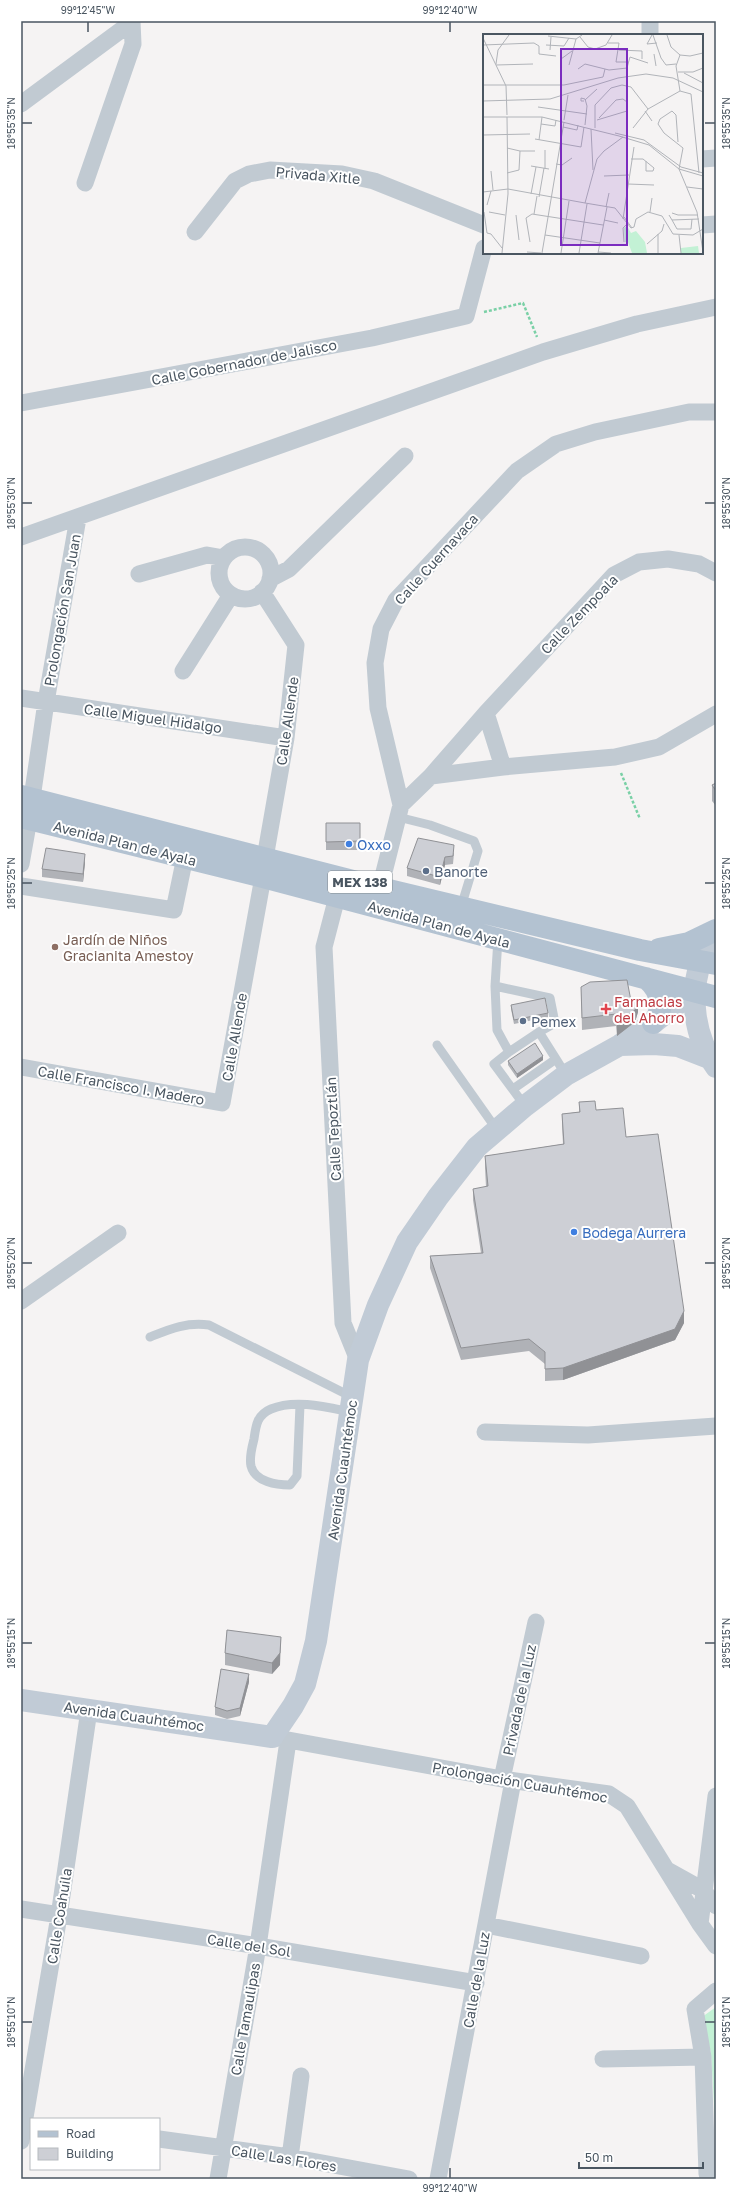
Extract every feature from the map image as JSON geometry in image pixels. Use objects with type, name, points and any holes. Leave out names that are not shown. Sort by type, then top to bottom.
[{"type":"main road","name":"Avenida Plan de Ayala","points":[[27,797],[264,868],[337,897],[716,997]]},
{"type":"main road","name":"Avenida Plan de Ayala","points":[[25,818],[185,857],[264,868],[380,888],[640,950],[709,962]]},
{"type":"main road","points":[[640,950],[673,947],[689,942],[716,930]]},
{"type":"main road","points":[[713,1062],[696,1024],[694,991],[709,962],[716,934]]},
{"type":"main road","points":[[646,978],[658,991],[661,999],[661,1008],[654,1023]]},
{"type":"main road","name":"Avenida Cuauhtémoc","points":[[21,1700],[280,1739],[294,1706],[306,1684],[316,1641],[358,1360],[378,1305],[407,1242],[438,1197],[477,1147],[497,1130],[519,1098],[561,1067],[620,1045],[654,1023],[694,991]]},
{"type":"main road","name":"Avenida Cuauhtémoc","points":[[620,1045],[654,1044],[678,1046],[713,1062]]},
{"type":"street","points":[[21,104],[132,21]]},
{"type":"street","points":[[85,183],[133,44],[132,21]]},
{"type":"street","points":[[650,21],[650,34]]},
{"type":"street","points":[[703,159],[716,158]]},
{"type":"street","name":"Privada Xitle","points":[[195,232],[235,180],[250,174],[270,170],[342,174],[374,180],[483,225]]},
{"type":"street","points":[[703,225],[716,224]]},
{"type":"street","points":[[466,316],[483,252]]},
{"type":"street","points":[[21,537],[78,518],[427,391],[543,352],[636,324],[716,308]]},
{"type":"street","name":"Calle Gobernador de Jalisco","points":[[21,403],[372,338],[466,316]]},
{"type":"street","name":"Calle Cuernavaca","points":[[380,888],[400,811],[378,708],[375,663],[382,628],[396,600],[517,471],[556,444],[595,432],[689,412],[716,412]]},
{"type":"street","points":[[266,586],[270,569],[267,560],[260,552],[251,548],[241,548],[231,551],[224,558],[219,568],[219,578],[223,588],[231,595],[242,599],[253,598],[289,569],[405,456]]},
{"type":"street","name":"Prolongación San Juan","points":[[27,797],[46,702],[78,518]]},
{"type":"street","points":[[139,574],[207,556],[224,558]]},
{"type":"street","name":"Calle Zempoala","points":[[400,811],[486,713],[614,576],[639,562],[668,559],[699,564],[716,573]]},
{"type":"street","name":"Calle Allende","points":[[222,1102],[286,738],[296,645],[266,586]]},
{"type":"street","points":[[183,671],[231,595]]},
{"type":"street","name":"Calle Miguel Hidalgo","points":[[21,698],[286,738]]},
{"type":"street","points":[[486,713],[503,767]]},
{"type":"street","points":[[431,776],[503,767],[615,757],[659,747],[716,714]]},
{"type":"street","points":[[21,864],[25,818]]},
{"type":"street","points":[[21,886],[174,910],[185,857]]},
{"type":"street","name":"Calle Tepoztlán","points":[[337,897],[324,947],[343,1324],[358,1360]]},
{"type":"street","name":"Calle Francisco I. Madero","points":[[21,1067],[222,1102]]},
{"type":"street","points":[[21,1300],[118,1233]]},
{"type":"street","points":[[484,1432],[588,1434],[716,1426]]},
{"type":"street","name":"Privada de la Luz","points":[[508,1780],[536,1622]]},
{"type":"street","name":"Calle Coahuila","points":[[21,2141],[59,1916],[89,1710]]},
{"type":"street","name":"Prolongación Cuauhtémoc","points":[[280,1739],[508,1780],[609,1794],[627,1806],[665,1869],[716,1946]]},
{"type":"street","name":"Calle Tamaulipas","points":[[218,2179],[258,1946],[280,1739]]},
{"type":"street","name":"Calle de la Luz","points":[[438,2179],[476,1983],[508,1780]]},
{"type":"street","points":[[700,1924],[703,1890],[716,1796]]},
{"type":"street","points":[[665,1869],[703,1890],[716,1906]]},
{"type":"street","name":"Calle del Sol","points":[[21,1909],[258,1946],[476,1983]]},
{"type":"street","points":[[486,1925],[642,1956]]},
{"type":"street","points":[[707,2174],[703,2057],[695,2009],[716,1991]]},
{"type":"street","points":[[603,2059],[703,2057]]},
{"type":"street","points":[[290,2157],[301,2076]]},
{"type":"street","name":"Calle Las Flores","points":[[160,2140],[290,2157],[409,2179]]},
{"type":"lane","points":[[400,811],[430,825],[474,841],[478,851],[461,907]]},
{"type":"lane","points":[[498,939],[496,1030],[509,1052]]},
{"type":"lane","points":[[496,986],[550,998],[555,1023],[509,1052],[494,1064],[519,1098]]},
{"type":"lane","points":[[540,1032],[561,1067]]},
{"type":"lane","points":[[437,1045],[497,1130]]},
{"type":"lane","points":[[150,1337],[179,1325],[194,1323],[209,1325],[351,1404]]},
{"type":"lane","points":[[300,1405],[297,1476],[290,1485],[279,1485],[265,1481],[256,1474],[251,1467],[250,1458],[257,1421],[261,1415],[270,1409],[282,1405],[351,1404]]},
{"type":"path","points":[[466,316],[523,303],[543,352]]},
{"type":"path","points":[[615,757],[640,819]]},
{"type":"green space","points":[[716,2007],[716,2138],[711,2053],[702,2017]]},
{"type":"building","points":[[716,783],[716,791],[712,785]]},
{"type":"building","points":[[326,823],[360,823],[360,841],[326,842]]},
{"type":"building","points":[[418,838],[454,845],[453,856],[445,857],[440,877],[407,868]]},
{"type":"building","points":[[46,848],[85,854],[83,874],[42,869]]},
{"type":"building","points":[[627,980],[631,1001],[638,1000],[635,1010],[617,1024],[616,1014],[582,1018],[581,987],[590,982]]},
{"type":"building","points":[[545,998],[548,1013],[514,1020],[511,1005]]},
{"type":"building","points":[[535,1043],[543,1056],[517,1074],[508,1061]]},
{"type":"building","name":"Bodega Aurrera","points":[[595,1101],[596,1110],[623,1108],[626,1137],[658,1134],[684,1311],[675,1329],[563,1368],[545,1369],[545,1352],[529,1339],[461,1348],[430,1256],[483,1253],[473,1189],[488,1186],[485,1156],[564,1144],[562,1114],[580,1112],[579,1102]]},
{"type":"building","points":[[227,1630],[281,1637],[280,1653],[272,1663],[225,1653]]},
{"type":"building","points":[[221,1669],[249,1674],[240,1708],[227,1711],[215,1707]]},
{"type":"place","name":"Oxxo","points":[[349,844]]},
{"type":"place","name":"Banorte","points":[[426,871]]},
{"type":"place","name":"Jardín de Niños Gracianita Amestoy","points":[[55,947]]},
{"type":"place","name":"Farmacias del Ahorro","points":[[606,1009]]},
{"type":"place","name":"Pemex","points":[[523,1021]]},
{"type":"place","name":"Bodega Aurrera","points":[[574,1232]]}]
